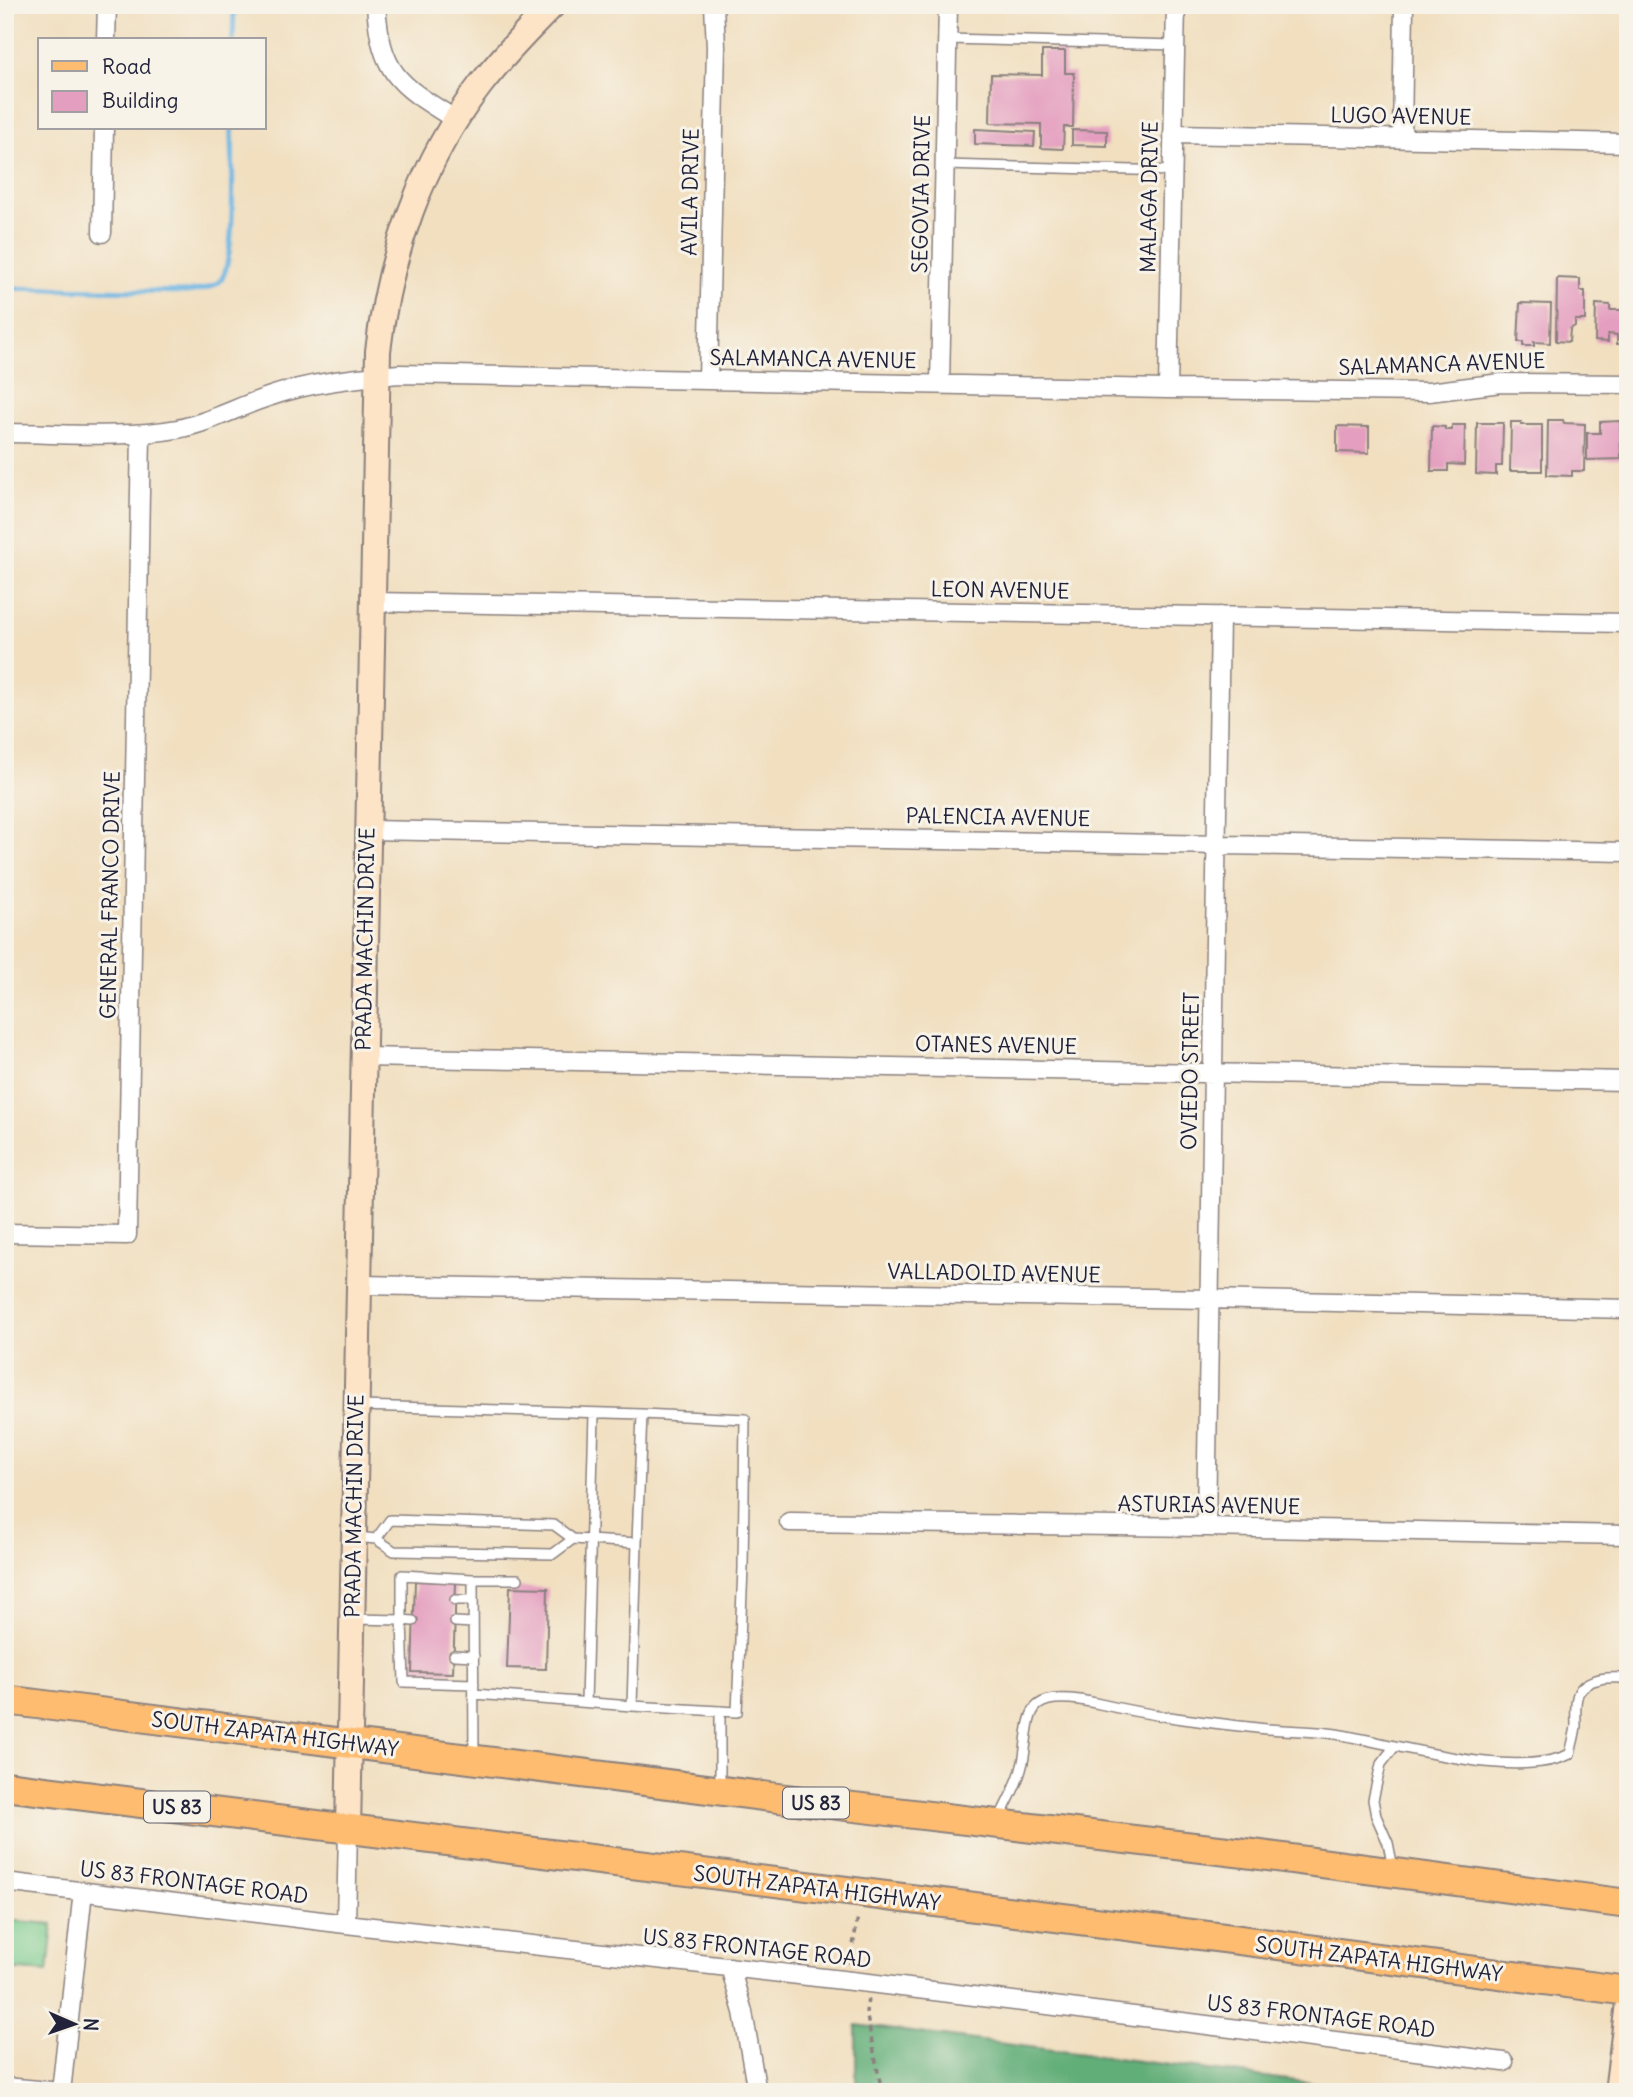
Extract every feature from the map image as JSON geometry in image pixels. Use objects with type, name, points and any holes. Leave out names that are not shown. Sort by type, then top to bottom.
[{"type":"main road","name":"SOUTH ZAPATA HIGHWAY","points":[[5,1700],[1628,1904]]},
{"type":"main road","name":"SOUTH ZAPATA HIGHWAY","points":[[5,1786],[1628,1991]]},
{"type":"street","points":[[106,38],[107,5]]},
{"type":"street","points":[[376,5],[378,34],[388,64],[399,81],[456,120]]},
{"type":"street","name":"PRADA MACHIN DRIVE","points":[[346,1924],[353,1619],[365,1538],[356,1406],[376,376],[382,319],[394,261],[419,190],[456,120],[479,86],[553,5]]},
{"type":"street","name":"AVILA DRIVE","points":[[708,380],[716,47],[714,5]]},
{"type":"street","name":"SEGOVIA DRIVE","points":[[940,384],[948,5]]},
{"type":"street","name":"MALAGA DRIVE","points":[[1168,389],[1176,5]]},
{"type":"street","points":[[1402,138],[1404,5]]},
{"type":"street","points":[[102,233],[104,130]]},
{"type":"street","name":"LUGO AVENUE","points":[[1173,134],[1628,142]]},
{"type":"street","name":"SALAMANCA AVENUE","points":[[5,433],[141,434],[178,429],[310,384],[400,374],[1168,389],[1429,391],[1501,383],[1628,384]]},
{"type":"street","name":"GENERAL FRANCO DRIVE","points":[[5,1233],[127,1235],[141,434]]},
{"type":"street","name":"LEON AVENUE","points":[[372,602],[1628,623]]},
{"type":"street","name":"OVIEDO STREET","points":[[1206,1527],[1220,616]]},
{"type":"street","name":"PALENCIA AVENUE","points":[[367,830],[1628,852]]},
{"type":"street","name":"OTANES AVENUE","points":[[363,1057],[1628,1081]]},
{"type":"street","name":"VALLADOLID AVENUE","points":[[358,1285],[1628,1309]]},
{"type":"street","name":"ASTURIAS AVENUE","points":[[789,1522],[1628,1535]]},
{"type":"street","name":"US 83 FRONTAGE ROAD","points":[[5,1882],[346,1924],[869,1983],[1504,2062]]},
{"type":"street","points":[[5,2087],[61,2092],[83,1891]]},
{"type":"street","points":[[730,1967],[743,2012],[757,2092]]},
{"type":"street","points":[[1617,2092],[1628,2003]]},
{"type":"lane","points":[[947,39],[1175,45]]},
{"type":"lane","points":[[945,165],[1173,171]]},
{"type":"lane","points":[[356,1406],[745,1419],[737,1712],[586,1702],[404,1682],[408,1654],[402,1620],[402,1575],[518,1579]]},
{"type":"lane","points":[[586,1702],[594,1414]]},
{"type":"lane","points":[[632,1706],[642,1415]]},
{"type":"lane","points":[[365,1538],[390,1520],[554,1525],[573,1539],[637,1543]]},
{"type":"lane","points":[[365,1538],[394,1551],[553,1554],[573,1539]]},
{"type":"lane","points":[[473,1579],[474,1759]]},
{"type":"lane","points":[[402,1598],[414,1599]]},
{"type":"lane","points":[[455,1600],[472,1600]]},
{"type":"lane","points":[[353,1619],[413,1620]]},
{"type":"lane","points":[[454,1622],[473,1623]]},
{"type":"lane","points":[[454,1655],[474,1656]]},
{"type":"lane","points":[[997,1824],[1022,1767],[1031,1716],[1038,1705],[1057,1699],[1083,1700],[1174,1718],[1333,1734],[1458,1758],[1536,1762],[1558,1760],[1570,1754],[1576,1728],[1574,1706],[1577,1695],[1587,1684],[1601,1678],[1628,1678]]},
{"type":"lane","points":[[720,1711],[720,1790]]},
{"type":"lane","points":[[1394,1873],[1388,1843],[1376,1816],[1373,1800],[1381,1764],[1395,1746]]},
{"type":"path","points":[[848,1981],[862,1893]]},
{"type":"path","points":[[869,1983],[866,2012],[882,2092]]},
{"type":"green space","points":[[5,1920],[53,1924],[48,1972],[5,1969]]},
{"type":"green space","points":[[856,2025],[1383,2092],[856,2092]]},
{"type":"building","points":[[1042,51],[1065,51],[1065,73],[1074,73],[1073,127],[1064,127],[1063,149],[1041,148],[1041,124],[990,123],[991,74],[1042,75]]},
{"type":"building","points":[[975,129],[1035,132],[1034,146],[975,144]]},
{"type":"building","points":[[1072,130],[1107,131],[1107,146],[1072,145]]},
{"type":"building","points":[[1557,278],[1580,279],[1580,291],[1585,291],[1585,320],[1575,320],[1575,326],[1570,329],[1569,342],[1556,341]]},
{"type":"building","points":[[1520,303],[1551,304],[1550,343],[1534,342],[1534,346],[1523,346],[1523,342],[1518,342]]},
{"type":"building","points":[[1596,304],[1610,305],[1610,310],[1628,310],[1628,344],[1617,344],[1617,335],[1608,334],[1608,342],[1595,341]]},
{"type":"building","points":[[1548,420],[1585,424],[1584,471],[1572,471],[1572,476],[1547,475]]},
{"type":"building","points":[[1620,421],[1621,459],[1587,460],[1587,433],[1600,433],[1600,422]]},
{"type":"building","points":[[1511,422],[1542,425],[1542,471],[1510,471]]},
{"type":"building","points":[[1477,423],[1503,423],[1502,466],[1496,466],[1496,475],[1476,474]]},
{"type":"building","points":[[1452,425],[1465,425],[1464,465],[1448,464],[1448,471],[1431,471],[1432,426],[1452,430]]},
{"type":"building","points":[[1337,426],[1369,427],[1369,453],[1337,452]]},
{"type":"building","points":[[415,1581],[456,1582],[453,1673],[412,1672]]},
{"type":"building","points":[[510,1587],[548,1588],[546,1669],[507,1668]]},
{"type":"waterway","points":[[233,38],[234,5]]},
{"type":"waterway","points":[[5,288],[188,292],[208,288],[219,282],[225,272],[231,234],[232,130]]}]
